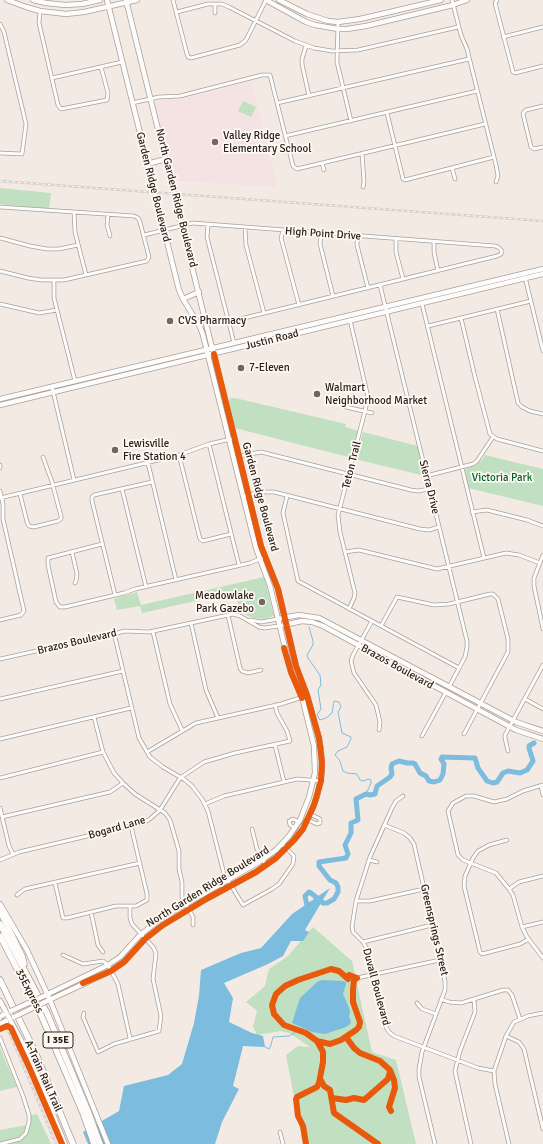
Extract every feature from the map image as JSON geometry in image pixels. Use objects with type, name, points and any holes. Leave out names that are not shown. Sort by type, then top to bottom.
[{"type":"highway","points":[[0,911],[22,956],[25,970]]},
{"type":"highway","name":"I 35E","points":[[0,924],[47,1013],[85,1112],[100,1144]]},
{"type":"highway","name":"35Express","points":[[0,936],[41,1014],[85,1112]]},
{"type":"highway","name":"I 35E","points":[[0,980],[33,1047],[73,1144]]},
{"type":"highway","points":[[85,1112],[94,1144]]},
{"type":"main road","points":[[7,0],[40,11],[70,14],[108,7],[126,1],[137,0]]},
{"type":"main road","points":[[33,0],[65,5],[100,0]]},
{"type":"main road","name":"Garden Ridge Boulevard","points":[[107,0],[179,290],[200,327],[207,349],[222,414]]},
{"type":"main road","points":[[266,0],[306,22],[338,29],[366,26],[452,2],[467,0]]},
{"type":"main road","points":[[279,0],[307,14],[328,21],[338,22],[360,19],[441,0]]},
{"type":"main road","name":"North Garden Ridge Boulevard","points":[[126,1],[183,226],[224,397]]},
{"type":"main road","points":[[47,12],[62,11],[65,9],[65,5]]},
{"type":"main road","points":[[147,164],[166,159]]},
{"type":"main road","name":"Justin Road","points":[[0,399],[100,381],[214,354],[309,331],[386,309],[422,304],[525,276],[543,269]]},
{"type":"main road","name":"Justin Road","points":[[0,406],[52,390],[75,381],[98,375],[307,325],[386,309],[525,276],[543,274]]},
{"type":"main road","points":[[183,299],[199,292]]},
{"type":"main road","points":[[307,325],[309,331]]},
{"type":"main road","points":[[218,369],[218,359],[224,351]]},
{"type":"main road","points":[[148,363],[150,368]]},
{"type":"main road","points":[[98,375],[100,381]]},
{"type":"main road","name":"Garden Ridge Boulevard","points":[[224,397],[261,546],[278,589],[286,624]]},
{"type":"main road","points":[[222,414],[228,410]]},
{"type":"main road","name":"North Garden Ridge Boulevard","points":[[5,1014],[108,965],[120,957],[140,935],[163,917],[263,860],[282,844],[295,828],[307,805],[314,780],[315,756],[305,696],[290,672],[270,586],[260,559],[222,414]]},
{"type":"main road","name":"Brazos Boulevard","points":[[278,619],[299,615],[319,618],[418,669],[513,721],[543,731]]},
{"type":"main road","name":"Brazos Boulevard","points":[[279,626],[302,621],[312,622],[323,626],[521,733],[543,739]]},
{"type":"main road","name":"North Garden Ridge Boulevard","points":[[0,1024],[111,970],[124,962],[145,939],[163,925],[266,865],[287,848],[294,840],[308,820],[317,798],[320,781],[321,749],[296,666],[286,624]]},
{"type":"main road","points":[[414,676],[418,669]]},
{"type":"main road","points":[[0,904],[27,950],[44,986],[46,995],[56,1014],[108,1144]]},
{"type":"main road","points":[[44,986],[52,988],[61,987]]},
{"type":"main road","points":[[56,1014],[56,1001],[63,994]]},
{"type":"main road","points":[[0,1001],[5,1014],[10,1019],[30,1057],[65,1144]]},
{"type":"street","points":[[173,0],[188,57],[190,58],[240,45],[246,40],[266,0]]},
{"type":"street","points":[[496,0],[495,3],[503,37],[514,73],[543,66]]},
{"type":"street","points":[[452,2],[458,27],[469,59],[494,157],[498,176],[496,182]]},
{"type":"street","points":[[176,12],[215,4],[226,5],[306,46],[322,50],[337,51],[358,50],[458,27]]},
{"type":"street","points":[[215,4],[216,13]]},
{"type":"street","points":[[40,11],[39,23],[58,105],[60,108],[63,110],[108,99],[108,93],[101,67]]},
{"type":"street","points":[[338,22],[337,62],[351,121]]},
{"type":"street","points":[[0,24],[4,32],[25,120],[24,151],[22,154],[0,153]]},
{"type":"street","points":[[503,37],[543,27]]},
{"type":"street","points":[[306,46],[302,64],[309,96]]},
{"type":"street","points":[[277,103],[469,59]]},
{"type":"street","points":[[52,78],[122,62]]},
{"type":"street","points":[[132,103],[151,99],[180,96],[262,75],[270,75],[285,136],[294,167],[297,169],[485,124]]},
{"type":"street","points":[[285,136],[477,91]]},
{"type":"street","points":[[543,106],[526,110],[523,116],[532,149],[543,147]]},
{"type":"street","points":[[387,113],[402,179],[404,180],[494,157]]},
{"type":"street","points":[[362,153],[364,182],[362,187]]},
{"type":"street","points":[[322,163],[324,170]]},
{"type":"street","points":[[452,168],[455,179]]},
{"type":"street","points":[[0,207],[137,217],[144,235],[149,259],[147,261],[86,276],[54,280],[28,278],[0,271]]},
{"type":"street","points":[[74,212],[74,223],[78,245],[86,276]]},
{"type":"street","points":[[108,215],[110,236]]},
{"type":"street","name":"High Point Drive","points":[[144,235],[193,223],[321,234],[495,246],[502,251],[501,254],[497,256],[438,271]]},
{"type":"street","points":[[208,224],[208,237],[234,343]]},
{"type":"street","points":[[245,227],[244,234],[246,245],[264,313]]},
{"type":"street","points":[[283,231],[281,238],[299,305]]},
{"type":"street","points":[[321,234],[320,244],[333,296]]},
{"type":"street","points":[[360,236],[357,242],[368,288]]},
{"type":"street","points":[[0,238],[47,249],[59,249],[78,245]]},
{"type":"street","points":[[396,239],[396,252],[403,279]]},
{"type":"street","points":[[228,322],[438,271],[434,252],[434,242]]},
{"type":"street","points":[[525,276],[543,351]]},
{"type":"street","points":[[54,280],[53,290],[57,310],[75,381]]},
{"type":"street","name":"Sierra Drive","points":[[380,285],[467,647],[465,657],[422,736]]},
{"type":"street","points":[[428,326],[531,301]]},
{"type":"street","points":[[0,304],[38,313],[57,310]]},
{"type":"street","points":[[422,304],[484,558]]},
{"type":"street","points":[[497,309],[518,403],[530,411],[543,414]]},
{"type":"street","points":[[461,318],[490,434],[493,437],[543,451]]},
{"type":"street","name":"Teton Trail","points":[[349,609],[355,593],[338,516],[368,402],[368,392],[350,320]]},
{"type":"street","points":[[52,390],[74,480]]},
{"type":"street","points":[[346,407],[372,413]]},
{"type":"street","points":[[426,476],[462,468],[475,463],[493,437]]},
{"type":"street","points":[[1,498],[148,463],[179,455],[209,444],[234,438]]},
{"type":"street","points":[[209,444],[239,565]]},
{"type":"street","points":[[239,456],[261,452],[411,490],[429,488]]},
{"type":"street","points":[[179,455],[200,539],[204,540],[231,534]]},
{"type":"street","points":[[20,494],[29,526],[34,527],[61,519],[53,485],[43,457]]},
{"type":"street","points":[[148,463],[176,580]]},
{"type":"street","points":[[115,595],[92,497],[152,482]]},
{"type":"street","points":[[122,489],[146,587]]},
{"type":"street","points":[[0,490],[4,507],[3,519],[24,611],[23,613],[0,620]]},
{"type":"street","points":[[243,496],[274,492],[420,529],[429,530],[439,528]]},
{"type":"street","points":[[287,496],[283,513],[298,581],[459,668]]},
{"type":"street","points":[[472,512],[482,510],[492,511],[527,520],[543,526]]},
{"type":"street","points":[[102,544],[48,558],[48,565],[57,605],[60,607],[65,607],[239,565],[265,557]]},
{"type":"street","points":[[345,552],[359,550],[432,569],[449,567],[506,553],[512,553],[540,563]]},
{"type":"street","points":[[72,552],[77,574],[75,583]]},
{"type":"street","points":[[543,555],[534,578],[534,586],[539,603],[543,629]]},
{"type":"street","points":[[381,626],[397,596],[434,605],[457,602],[490,594],[496,596],[509,644],[507,656],[464,734]]},
{"type":"street","points":[[228,615],[240,668],[242,671],[248,673],[261,670]]},
{"type":"street","name":"Brazos Boulevard","points":[[0,660],[114,633],[125,631],[146,633],[153,632],[228,615],[237,615],[259,627],[264,628],[279,626]]},
{"type":"street","name":"Brazos Boulevard","points":[[248,620],[261,622],[278,619]]},
{"type":"street","points":[[372,621],[351,658],[351,664],[354,672],[376,705],[380,722],[379,730]]},
{"type":"street","points":[[191,623],[206,690],[218,718]]},
{"type":"street","points":[[153,632],[170,704],[182,730]]},
{"type":"street","points":[[114,633],[139,738],[147,752],[156,762],[192,786],[205,804],[222,867],[227,880],[243,905],[272,889],[282,881],[293,864],[294,856],[282,844]]},
{"type":"street","points":[[508,751],[505,738],[543,665]]},
{"type":"street","points":[[0,699],[123,671]]},
{"type":"street","points":[[147,752],[196,723],[275,705],[305,696]]},
{"type":"street","points":[[525,699],[543,709]]},
{"type":"street","name":"Bogard Lane","points":[[0,860],[12,854],[131,826],[150,819],[160,810],[180,778],[208,760],[290,741],[287,731],[277,713],[275,705]]},
{"type":"street","points":[[0,739],[131,708]]},
{"type":"street","points":[[94,717],[103,752],[114,773],[135,794],[168,816],[179,851],[182,897],[193,917],[193,925]]},
{"type":"street","points":[[275,744],[284,782]]},
{"type":"street","points":[[0,778],[103,752]]},
{"type":"street","points":[[205,804],[224,796],[297,779],[320,781]]},
{"type":"street","points":[[2,817],[110,792],[123,783]]},
{"type":"street","points":[[543,795],[542,785],[524,790],[499,801],[490,802],[474,796],[468,796],[451,804],[448,813],[456,848],[460,856],[471,863],[496,873],[513,895],[522,926],[529,939],[543,958]]},
{"type":"street","name":"Duvall Boulevard","points":[[403,796],[396,801],[369,860],[356,901],[352,927],[355,935],[363,942],[367,949],[385,1025],[389,1032],[394,1036],[458,1061],[478,1068],[494,1071]]},
{"type":"street","points":[[0,808],[12,854]]},
{"type":"street","points":[[308,820],[317,824],[320,823],[320,819],[310,814]]},
{"type":"street","points":[[295,828],[290,825],[289,821],[293,819],[299,822]]},
{"type":"street","name":"Greensprings Street","points":[[384,825],[404,833],[413,842],[446,983],[419,1064],[419,1077],[435,1144]]},
{"type":"street","points":[[55,883],[63,918],[116,906],[136,906],[147,900],[147,894],[131,826]]},
{"type":"street","points":[[252,829],[257,849],[266,865]]},
{"type":"street","points":[[507,840],[482,849],[473,858],[464,882],[482,954],[520,944],[529,939]]},
{"type":"street","points":[[369,860],[377,862]]},
{"type":"street","points":[[17,896],[25,889],[140,863]]},
{"type":"street","points":[[509,889],[519,882],[543,876]]},
{"type":"street","points":[[356,901],[370,901],[424,889]]},
{"type":"street","points":[[84,1013],[83,1017],[98,1052],[130,1038],[159,1031],[161,1016],[153,979],[156,953],[153,947],[140,935],[130,921],[130,907]]},
{"type":"street","points":[[90,912],[98,945],[102,952]]},
{"type":"street","points":[[522,926],[543,922]]},
{"type":"street","points":[[363,942],[432,925]]},
{"type":"street","points":[[63,955],[82,964],[103,961],[108,965],[118,984],[130,1038]]},
{"type":"street","points":[[357,978],[440,960]]},
{"type":"street","points":[[441,999],[456,1003],[474,1000],[503,990],[508,990],[512,995],[520,1019]]},
{"type":"street","points":[[471,1144],[455,1075],[455,1068],[475,1012],[474,1000]]},
{"type":"street","points":[[417,1003],[422,1009],[436,1014]]},
{"type":"street","points":[[509,1144],[495,1084],[494,1071],[506,1036],[514,1022],[543,1013]]},
{"type":"street","points":[[506,1036],[519,1042],[524,1049],[543,1129]]},
{"type":"street","points":[[0,1038],[22,1093],[29,1115],[29,1126],[26,1133],[20,1139],[0,1144]]},
{"type":"street","points":[[280,1132],[283,1144]]},
{"type":"shaded area","name":"Valley Ridge Elementary School","points":[[251,81],[277,187],[174,181],[154,104],[161,100],[181,99]]},
{"type":"green space","points":[[243,101],[256,107],[251,117],[238,111]]},
{"type":"green space","points":[[0,188],[51,193],[49,209],[0,204]]},
{"type":"green space","points":[[230,398],[346,424],[345,427],[359,431],[352,458],[235,428],[228,404]]},
{"type":"green space","points":[[363,432],[418,446],[425,476],[355,459]]},
{"type":"green space","name":"Victoria Park","points":[[485,455],[543,469],[543,506],[468,488],[465,469],[474,466],[482,460]]},
{"type":"green space","points":[[264,577],[274,616],[265,619],[253,618],[240,612],[235,592],[142,613],[140,606],[117,610],[114,599],[137,592],[141,605]]},
{"type":"green space","points":[[313,927],[352,961],[372,1052],[396,1060],[416,1144],[303,1144],[286,1055],[298,1046],[310,1047],[289,1033],[281,1031],[257,1035],[253,1026],[257,1011],[246,1002],[265,986],[269,969],[288,956]]},
{"type":"green space","points":[[0,1048],[17,1087],[0,1091]]},
{"type":"green space","points":[[37,1114],[51,1144],[0,1144],[0,1130],[27,1125],[27,1116]]},
{"type":"water","points":[[330,888],[305,930],[309,932],[303,941],[291,941],[283,956],[224,983],[233,998],[229,1022],[252,1033],[263,1036],[265,1047],[243,1046],[233,1086],[239,1089],[222,1122],[215,1144],[88,1144],[83,1132],[119,1111],[124,1086],[168,1075],[182,1064],[194,1023],[199,996],[201,970],[241,953],[261,948],[292,914]]},
{"type":"water","points":[[322,980],[346,982],[343,994],[350,1010],[349,1017],[351,1021],[346,1027],[325,1034],[312,1032],[292,1023],[300,998],[317,982]]},
{"type":"waterway","points":[[309,627],[313,645],[307,655],[320,675],[321,685],[318,690],[321,709],[317,715],[320,720],[326,718],[332,713],[334,701],[339,702],[341,707],[338,712],[342,733],[351,737],[351,739],[347,747],[338,751],[335,755],[340,761],[343,771],[357,774],[360,780],[371,780],[366,794]]},
{"type":"waterway","points":[[308,910],[305,896],[309,892],[323,903],[327,903],[334,899],[338,892],[338,887],[336,883],[330,880],[319,866],[319,862],[346,858],[348,854],[345,845],[351,833],[351,823],[358,820],[356,799],[366,794],[375,794],[377,786],[392,774],[392,764],[399,761],[413,763],[420,773],[426,776],[429,781],[434,782],[440,780],[443,774],[444,764],[441,759],[442,757],[475,758],[478,768],[487,781],[493,783],[497,782],[503,773],[508,771],[520,773],[527,770],[533,761],[529,746],[534,743]]},
{"type":"waterway","points":[[265,1047],[269,1049],[273,1037],[289,1036],[303,1028]]},
{"type":"railway","points":[[0,181],[543,221]]},
{"type":"railway","points":[[0,1013],[56,1144]]},
{"type":"cycle path","points":[[83,983],[111,971],[124,962],[145,939],[163,925],[256,872],[276,858],[303,829],[314,805],[321,781],[322,762],[319,738],[307,695],[296,666],[278,589],[261,546],[214,354]]},
{"type":"cycle path","points":[[284,648],[291,672],[302,698]]},
{"type":"cycle path","points":[[331,969],[339,971],[348,979],[349,975],[357,978],[354,980],[353,1002],[360,1022],[359,1027],[356,1030],[341,1040],[330,1044],[317,1041],[306,1033],[284,1025],[274,1014],[272,1005],[276,994],[285,986],[331,969]]},
{"type":"cycle path","name":"A-Train Rail Trail","points":[[0,1029],[7,1026],[11,1028],[62,1144]]},
{"type":"cycle path","points":[[346,1037],[354,1048],[360,1053],[380,1061],[390,1070],[395,1088],[389,1107],[391,1111]]},
{"type":"cycle path","points":[[306,1144],[303,1126],[298,1116],[296,1099],[297,1097],[317,1087],[319,1083],[323,1062],[323,1052],[317,1041]]},
{"type":"cycle path","points":[[332,1098],[346,1100],[354,1098],[364,1100],[388,1079],[390,1072]]},
{"type":"cycle path","points":[[320,1079],[324,1086],[330,1090],[334,1113],[378,1144]]},
{"type":"place","name":"Valley Ridge Elementary School","points":[[215,142]]},
{"type":"place","name":"CVS Pharmacy","points":[[170,321]]},
{"type":"place","name":"7-Eleven","points":[[241,368]]},
{"type":"place","name":"Walmart Neighborhood Market","points":[[317,394]]},
{"type":"place","name":"Lewisville Fire Station 4","points":[[115,450]]},
{"type":"place","name":"Meadowlake Park Gazebo","points":[[262,602]]}]
